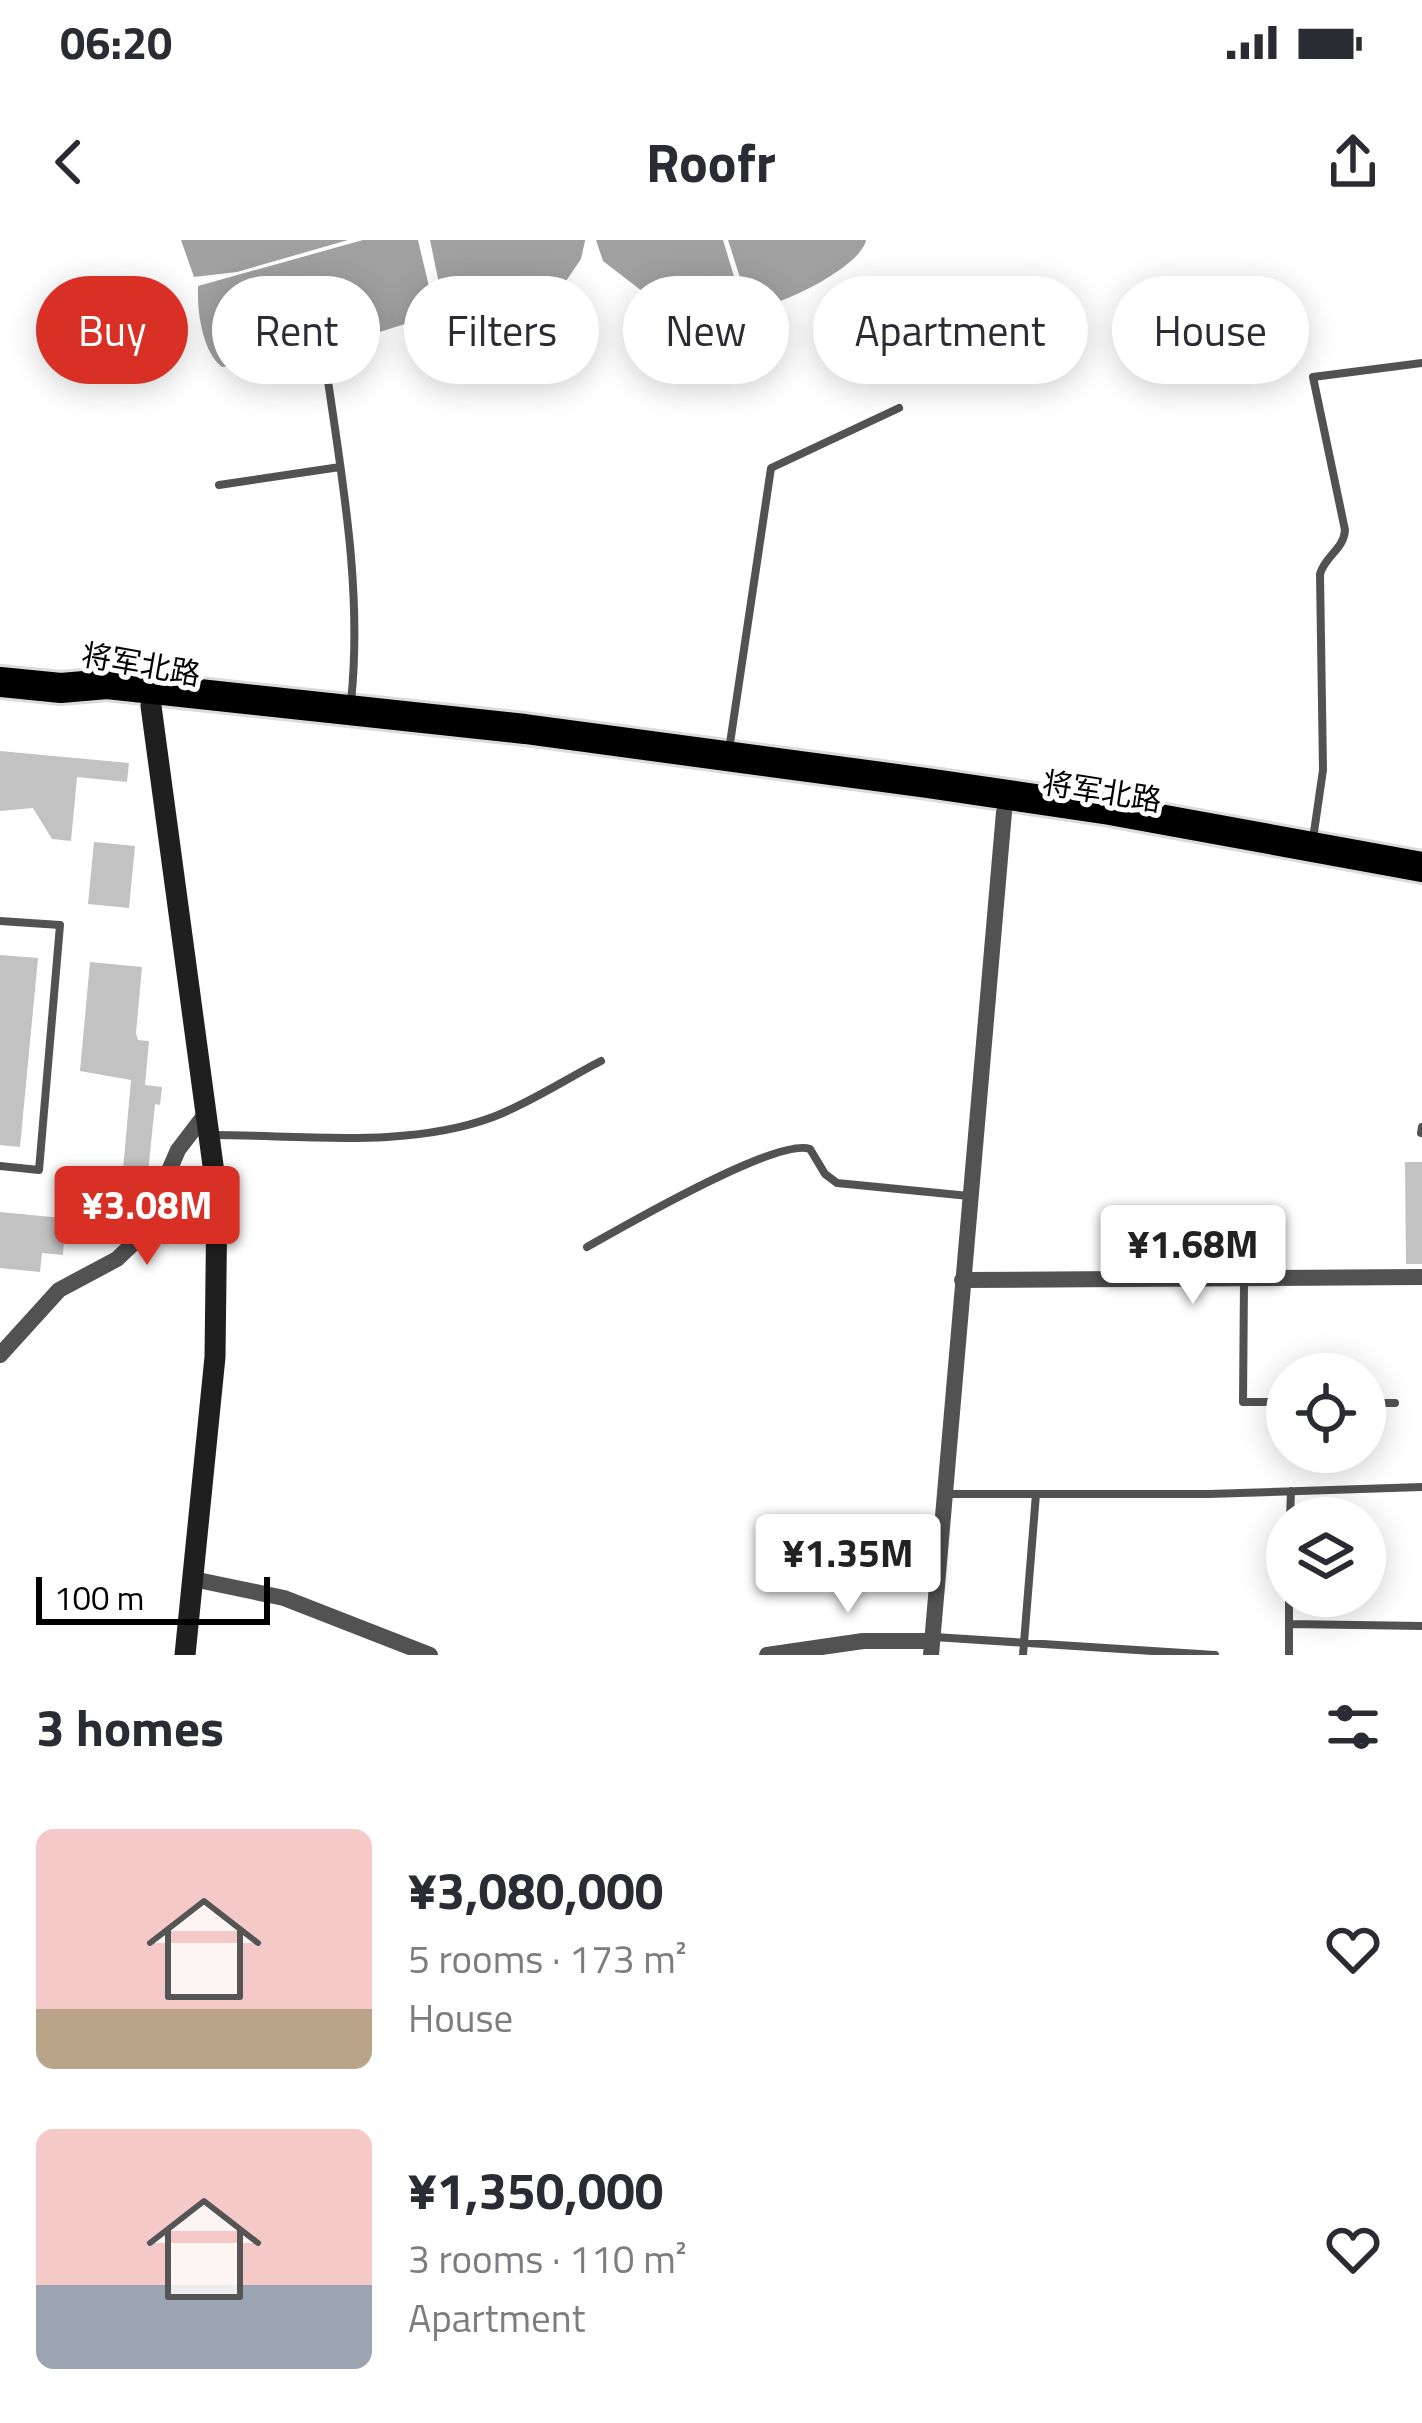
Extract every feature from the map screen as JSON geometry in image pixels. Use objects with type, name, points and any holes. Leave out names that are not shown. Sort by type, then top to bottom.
[{"type":"highway","points":[[0,682],[61,688]]},
{"type":"highway","name":"将军北路","points":[[61,688],[106,684],[728,758],[1110,810],[1422,867]]},
{"type":"highway","name":"将军北路","points":[[61,688],[104,701],[523,746],[1004,812],[1422,885]]},
{"type":"main road","points":[[151,706],[217,1195],[217,1316],[185,1655]]},
{"type":"street","points":[[767,1655],[863,1641],[932,1644],[1004,812]]},
{"type":"street","points":[[0,1355],[59,1290],[117,1259],[140,1238],[178,1150],[207,1112]]},
{"type":"street","points":[[962,1280],[1422,1276]]},
{"type":"street","points":[[193,1579],[284,1598],[430,1655]]},
{"type":"lane","points":[[1312,847],[1323,770],[1320,574],[1325,560],[1342,545],[1345,530],[1312,376],[1422,363]]},
{"type":"lane","points":[[328,384],[357,607],[350,710]]},
{"type":"lane","points":[[728,758],[772,468],[899,409]]},
{"type":"lane","points":[[219,485],[340,467]]},
{"type":"lane","points":[[0,921],[60,925],[39,1170],[0,1166]]},
{"type":"lane","points":[[211,1135],[428,1132],[496,1116],[602,1061]]},
{"type":"lane","points":[[586,1247],[716,1178],[796,1146],[810,1149],[837,1184],[970,1196]]},
{"type":"lane","points":[[1244,1281],[1243,1402],[1266,1402]]},
{"type":"lane","points":[[1386,1403],[1395,1403]]},
{"type":"lane","points":[[944,1494],[1422,1487]]},
{"type":"lane","points":[[1291,1491],[1291,1497]]},
{"type":"lane","points":[[1023,1650],[1036,1494]]},
{"type":"lane","points":[[1289,1617],[1289,1655]]},
{"type":"lane","points":[[1289,1624],[1422,1626]]},
{"type":"lane","points":[[932,1644],[1215,1655]]},
{"type":"shaded area","points":[[181,240],[348,240],[237,272],[194,277]]},
{"type":"shaded area","points":[[363,240],[418,240],[426,276],[404,276],[404,324],[380,332],[380,276],[234,276]]},
{"type":"shaded area","points":[[430,240],[585,240],[581,259],[569,276],[437,276]]},
{"type":"shaded area","points":[[596,240],[723,240],[734,276],[623,276],[603,261]]},
{"type":"shaded area","points":[[728,240],[866,240],[838,271],[813,276],[813,285],[789,296],[789,276],[740,276]]},
{"type":"shaded area","points":[[212,282],[212,355],[202,330],[198,286]]},
{"type":"building","points":[[0,751],[129,763],[127,782],[77,777],[71,841],[52,839],[33,808],[0,811]]},
{"type":"building","points":[[94,842],[135,846],[129,908],[88,904]]},
{"type":"building","points":[[0,955],[38,958],[20,1147],[0,1145]]},
{"type":"building","points":[[90,962],[142,967],[136,1033],[138,1040],[149,1041],[145,1085],[162,1087],[160,1105],[155,1104],[148,1173],[123,1170],[131,1080],[80,1071]]},
{"type":"building","points":[[1405,1162],[1422,1162],[1422,1264],[1406,1264]]},
{"type":"building","points":[[97,1185],[115,1186],[107,1236],[64,1239],[63,1255],[42,1253],[40,1272],[0,1268],[0,1212],[93,1221]]}]
